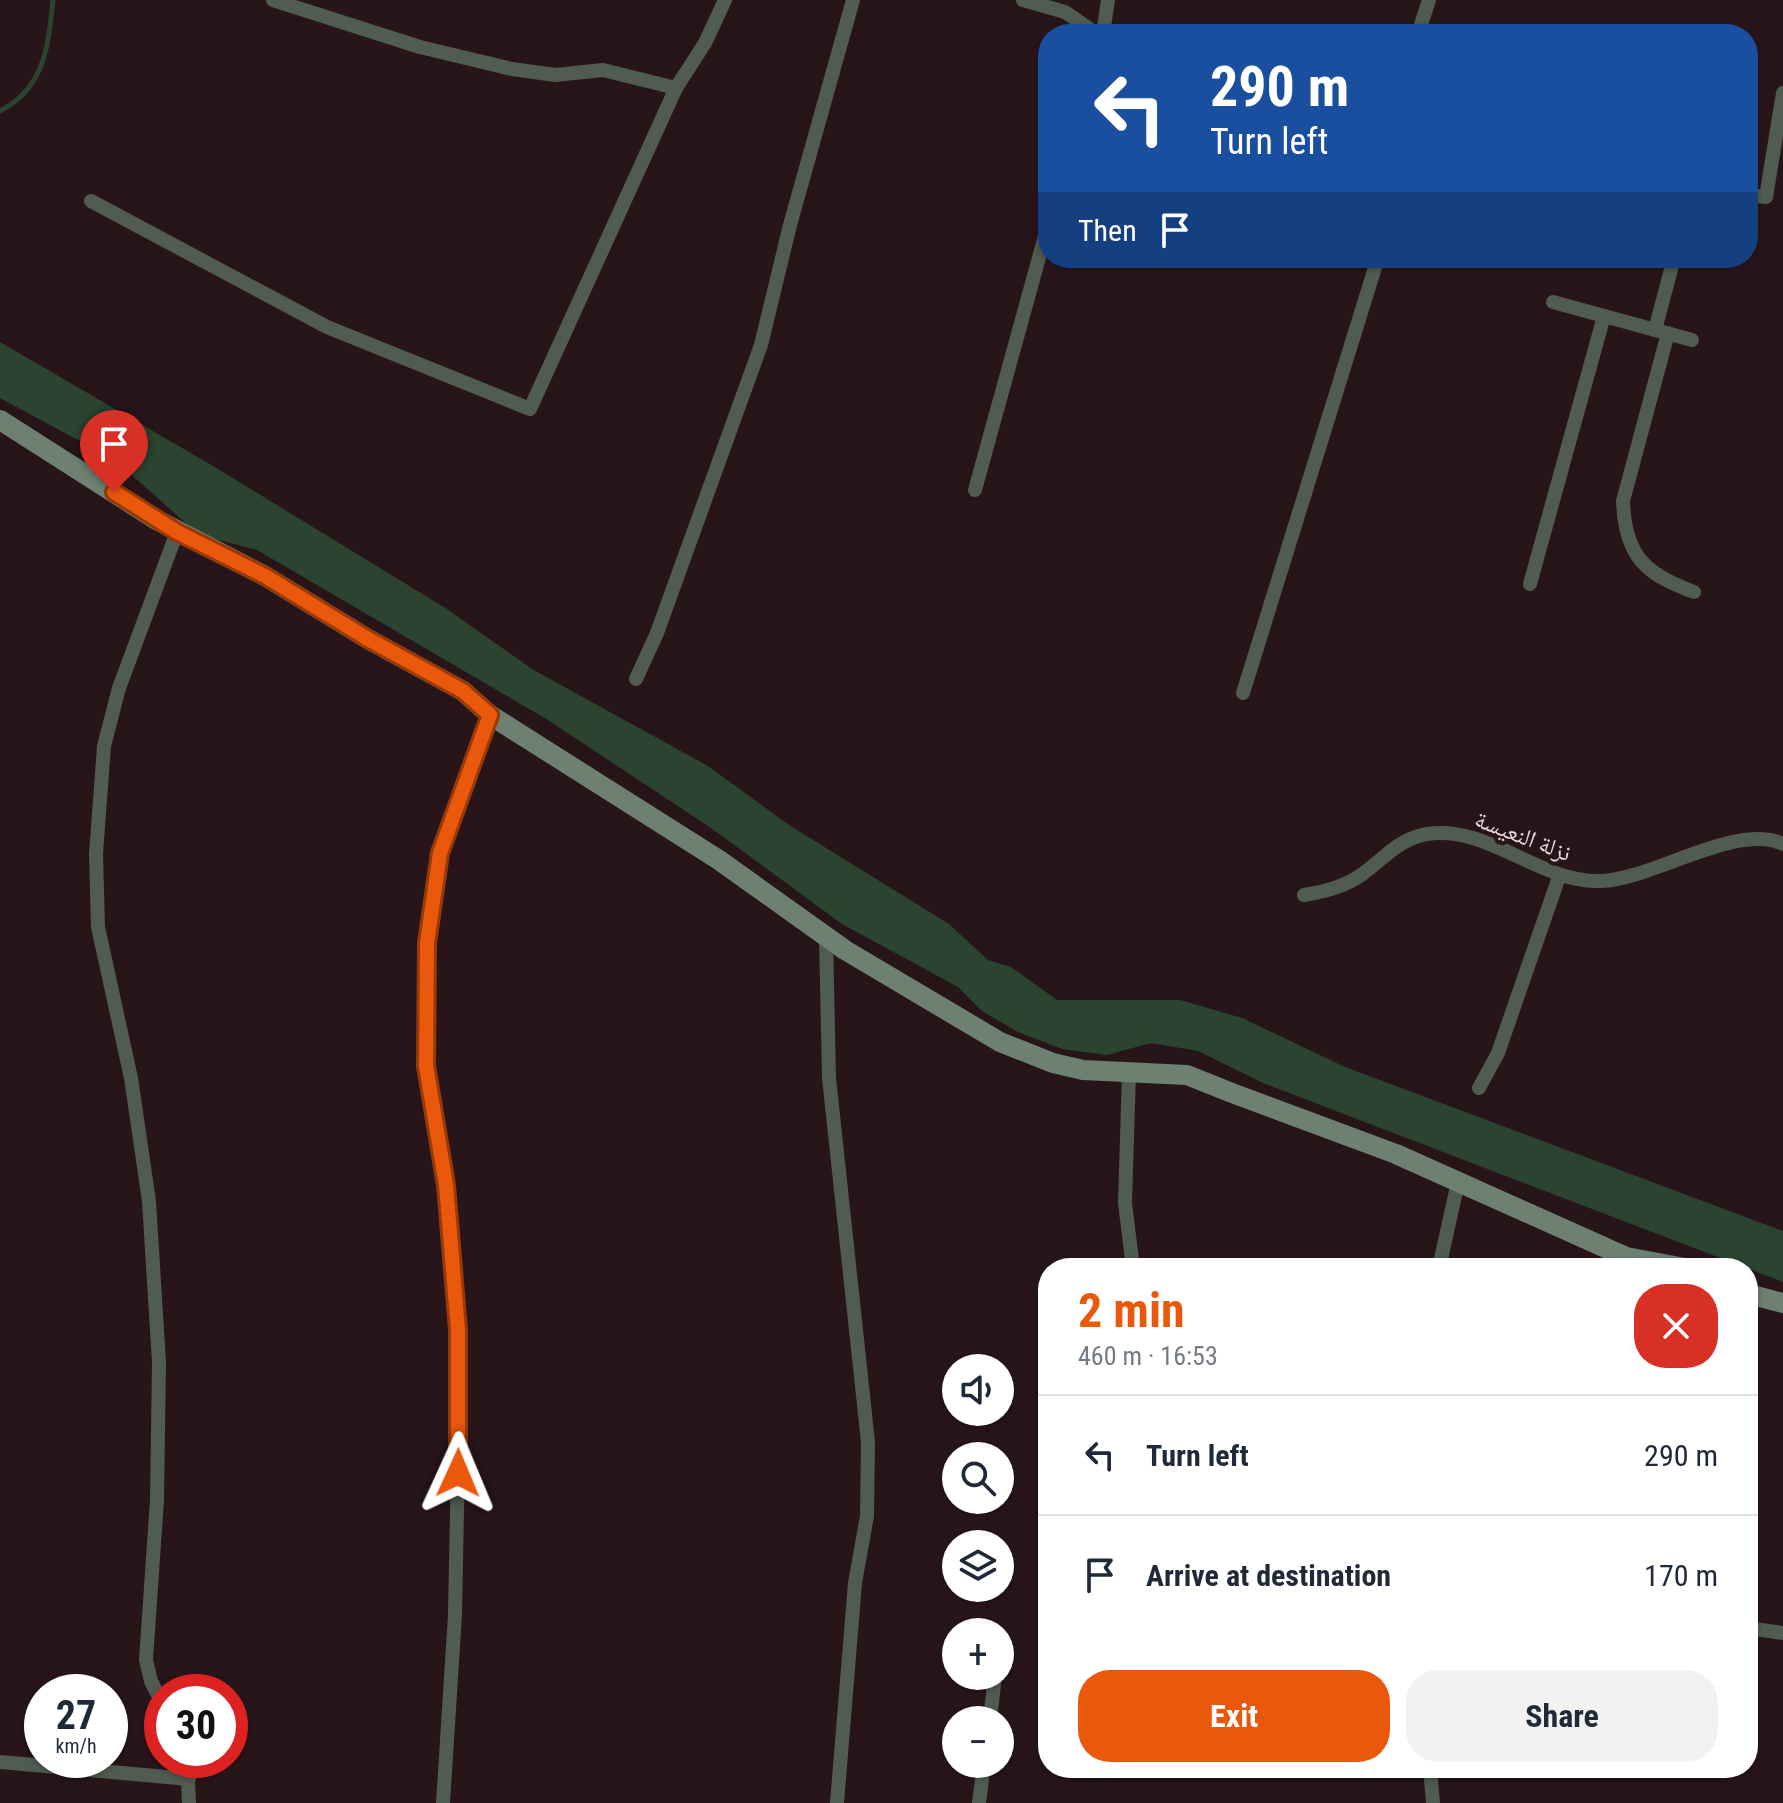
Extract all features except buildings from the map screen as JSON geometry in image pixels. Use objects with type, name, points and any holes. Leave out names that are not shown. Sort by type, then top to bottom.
[{"type":"street","points":[[273,0],[420,47],[512,69],[555,75],[603,70],[676,88]]},
{"type":"street","points":[[91,201],[327,327],[530,409],[676,88],[705,43],[725,0]]},
{"type":"street","points":[[636,679],[657,633],[761,345],[790,225],[853,0]]},
{"type":"street","points":[[1023,0],[1065,12],[1082,24]]},
{"type":"street","points":[[1104,24],[1108,0]]},
{"type":"street","points":[[1421,24],[1429,0]]},
{"type":"street","points":[[1758,196],[1766,197],[1783,93]]},
{"type":"street","points":[[975,490],[1038,261]]},
{"type":"street","points":[[1243,693],[1375,268]]},
{"type":"street","points":[[1672,268],[1662,332],[1623,501],[1624,521],[1629,543],[1639,561],[1655,574],[1694,592]]},
{"type":"street","points":[[1553,302],[1692,340]]},
{"type":"street","points":[[1530,584],[1604,316]]},
{"type":"street","points":[[0,420],[177,532],[265,576],[368,639],[463,691],[490,715],[719,860],[796,918],[1000,1042],[1068,1067],[1129,1073],[1164,1072],[1209,1081],[1242,1097],[1396,1154],[1631,1258]]},
{"type":"street","points":[[149,1674],[146,1660],[157,1500],[159,1362],[149,1201],[131,1078],[98,927],[95,893],[104,746],[119,688],[177,532]]},
{"type":"street","points":[[443,1803],[455,1615],[460,1359],[446,1185],[426,1066],[427,943],[440,853],[490,715]]},
{"type":"street","name":"نزلة النعيسة","points":[[1304,895],[1353,880],[1401,843],[1443,833],[1471,837],[1559,877],[1613,880],[1655,870],[1726,844],[1764,839],[1783,844]]},
{"type":"street","points":[[1479,1088],[1498,1053],[1559,877]]},
{"type":"street","points":[[826,936],[829,1078],[868,1442],[869,1485],[867,1516],[855,1583],[837,1803]]},
{"type":"street","points":[[1129,1073],[1125,1203],[1132,1258]]},
{"type":"street","points":[[1441,1258],[1458,1182]]},
{"type":"street","points":[[1758,1297],[1783,1303]]},
{"type":"street","points":[[1758,1629],[1783,1633]]},
{"type":"street","points":[[0,1762],[189,1779],[189,1803]]},
{"type":"street","points":[[979,1803],[982,1778]]},
{"type":"street","points":[[1431,1778],[1433,1803]]},
{"type":"shaded area","points":[[0,342],[213,466],[447,609],[532,669],[708,766],[789,825],[949,924],[988,960],[1011,967],[1057,1000],[1180,1000],[1242,1018],[1345,1067],[1783,1231],[1783,1282],[1758,1272],[1758,1258],[1720,1258],[1263,1083],[1198,1051],[1151,1043],[1107,1055],[1062,1049],[1018,1032],[982,1011],[958,987],[842,924],[711,828],[548,720],[257,550],[199,535],[115,460],[0,398]]},
{"type":"waterway","points":[[0,111],[27,91],[42,64],[53,0]]},
{"type":"route","points":[[114,492],[177,532],[265,576],[368,639],[463,691],[490,715],[440,853],[427,943],[426,1066],[430,1106],[446,1185],[460,1359],[458,1473]]}]
